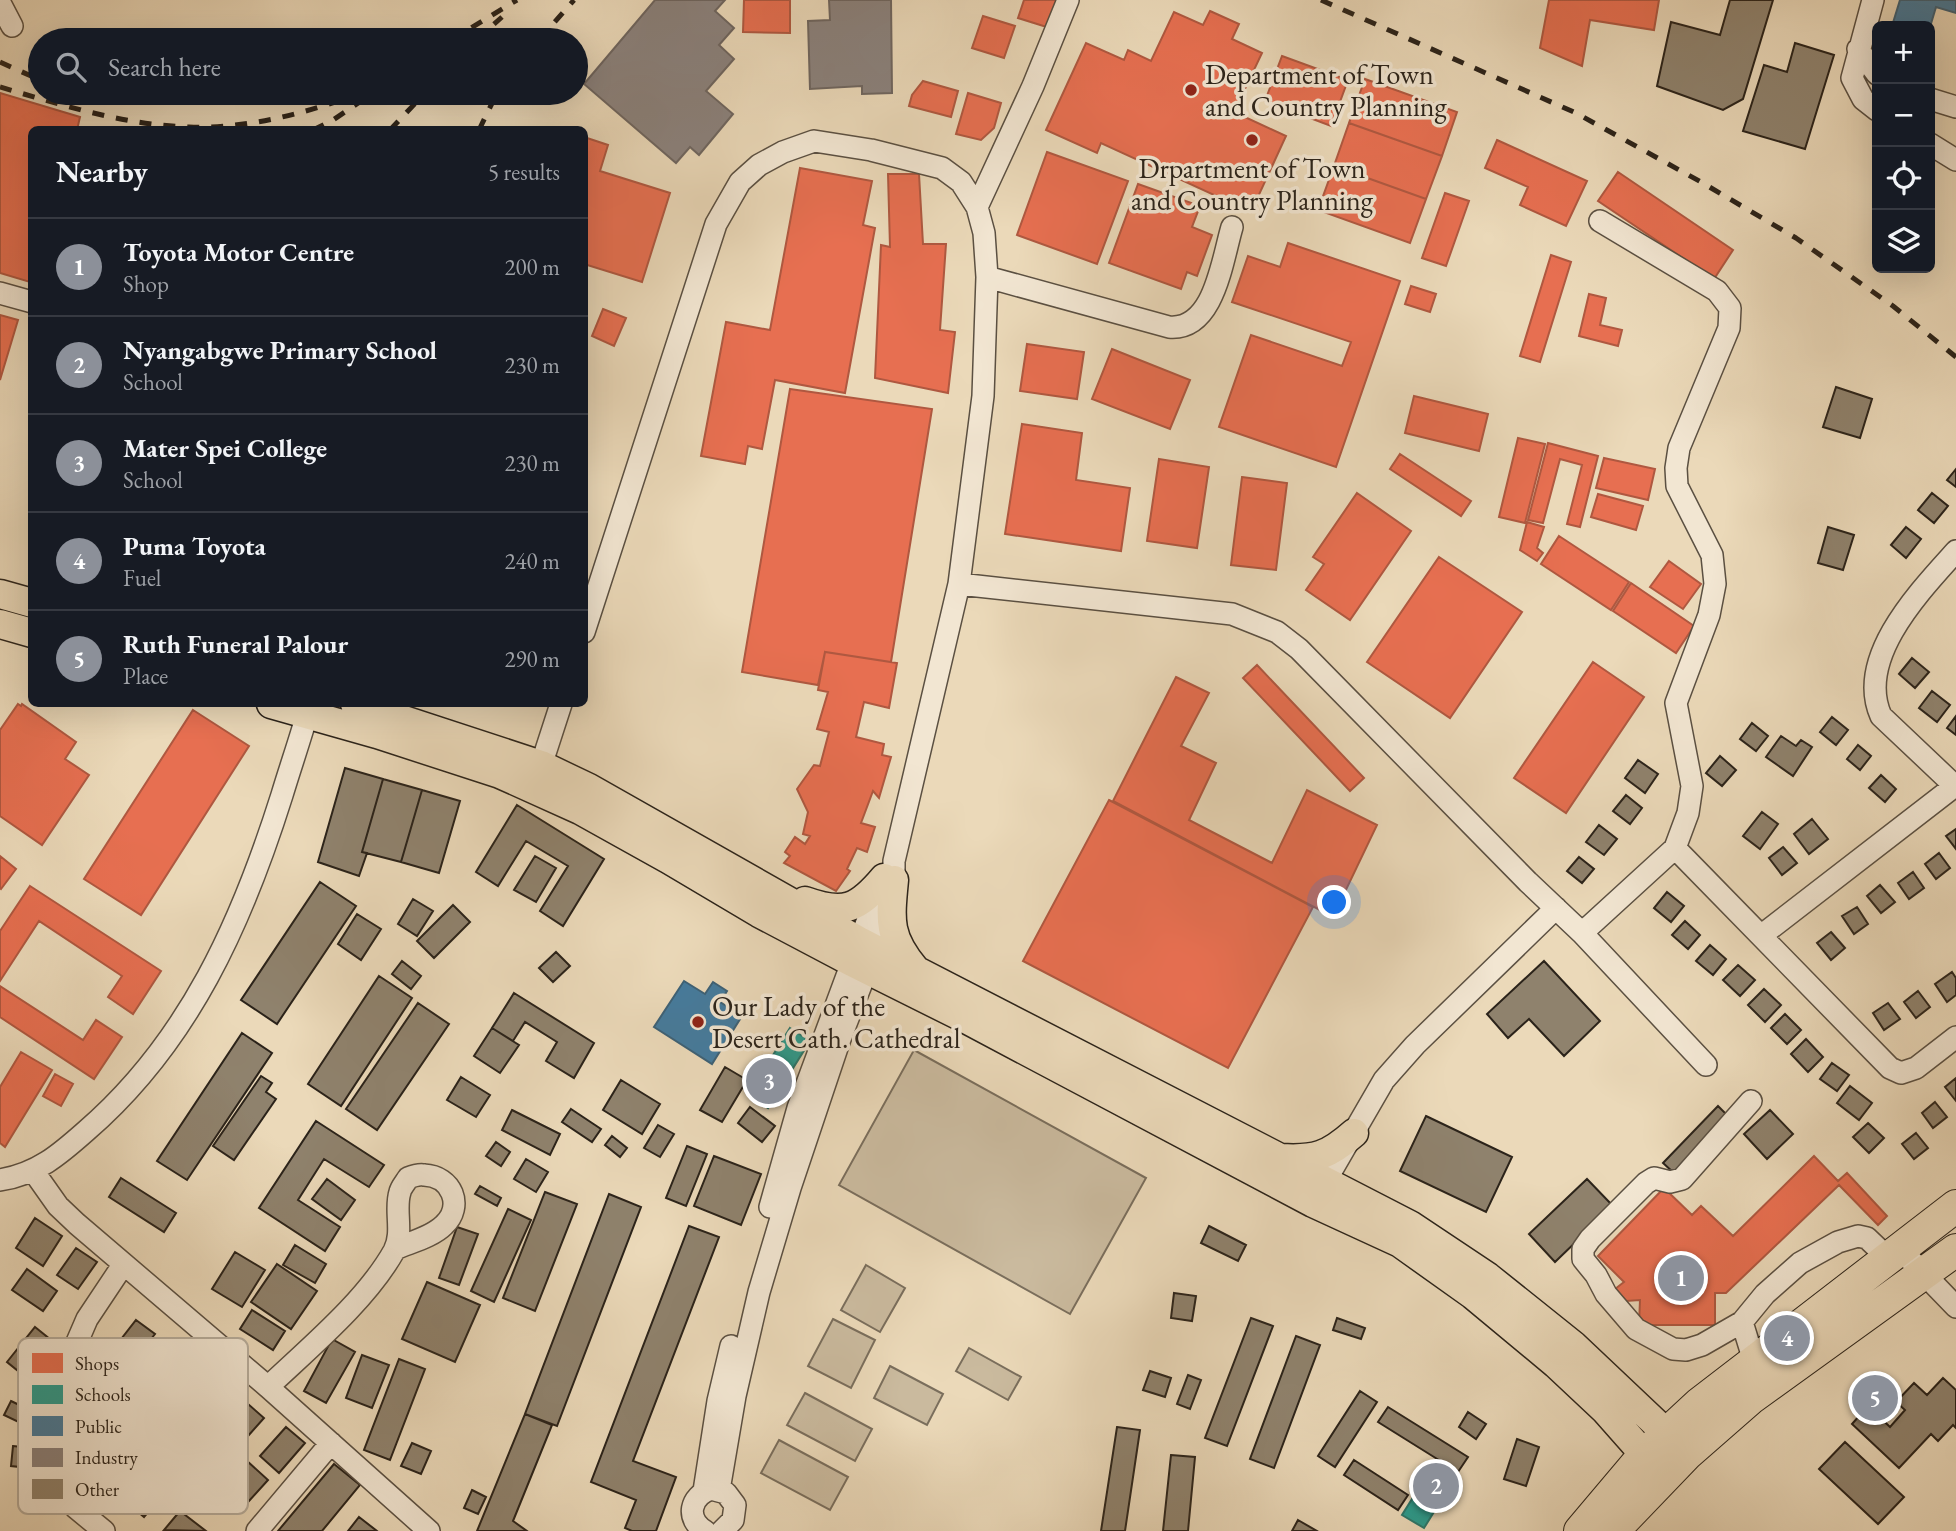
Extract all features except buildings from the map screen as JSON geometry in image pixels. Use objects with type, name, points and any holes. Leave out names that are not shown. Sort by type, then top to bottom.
[{"type":"highway","points":[[1613,1531],[1699,1404],[1956,1206]]},
{"type":"highway","points":[[1580,1531],[1666,1455],[1956,1250]]},
{"type":"main road","points":[[0,594],[28,602]]},
{"type":"main road","points":[[0,624],[28,632]]},
{"type":"main road","points":[[363,707],[537,776]]},
{"type":"main road","points":[[309,709],[475,766],[589,788],[863,956],[1319,1192],[1400,1243],[1473,1295],[1556,1364],[1605,1410],[1666,1455]]},
{"type":"main road","points":[[768,900],[794,897],[823,908],[839,910],[862,902],[890,873]]},
{"type":"main road","points":[[890,873],[892,925],[900,950],[916,969]]},
{"type":"main road","points":[[863,956],[916,969],[1281,1158],[1319,1192],[1369,1204],[1410,1225],[1489,1277],[1573,1345],[1666,1455]]},
{"type":"main road","points":[[1281,1158],[1315,1158],[1340,1145],[1354,1133]]},
{"type":"main road","points":[[1354,1133],[1348,1149],[1349,1174],[1354,1187],[1369,1204]]},
{"type":"street","points":[[977,207],[1033,86],[1068,0]]},
{"type":"street","points":[[1872,106],[1863,99],[1852,78],[1873,0]]},
{"type":"street","points":[[0,3],[12,26]]},
{"type":"street","points":[[1858,49],[1872,67]]},
{"type":"street","points":[[1935,101],[1956,107]]},
{"type":"street","points":[[588,620],[716,224],[740,182],[759,165],[783,152],[814,141],[871,150],[942,168],[961,182],[977,207],[984,233],[987,277],[983,396],[959,584],[890,873],[759,1292],[712,1491]]},
{"type":"street","points":[[1935,147],[1956,160]]},
{"type":"street","points":[[1582,933],[1675,848],[1688,813],[1692,786],[1676,703],[1709,615],[1715,584],[1712,555],[1677,486],[1676,468],[1679,448],[1729,328],[1730,309],[1717,291],[1600,221]]},
{"type":"street","points":[[987,277],[1180,328],[1199,317],[1209,303],[1233,227]]},
{"type":"street","points":[[0,293],[28,301]]},
{"type":"street","points":[[1762,935],[1955,785],[1881,716],[1874,702],[1873,687],[1877,667],[1896,625],[1928,581],[1956,551]]},
{"type":"street","points":[[959,584],[1232,614],[1277,632],[1299,649],[1528,882],[1582,933],[1706,1065]]},
{"type":"street","points":[[537,776],[560,707]]},
{"type":"street","points":[[0,1180],[34,1172],[111,1110],[188,1014],[217,964],[253,883],[309,709]]},
{"type":"street","points":[[1675,848],[1890,1068],[1902,1073],[1916,1068],[1956,1037]]},
{"type":"street","points":[[1319,1192],[1384,1080],[1415,1045],[1556,908]]},
{"type":"street","points":[[1751,1101],[1682,1179],[1670,1181],[1654,1178],[1646,1183],[1583,1249],[1583,1259],[1606,1294],[1636,1329],[1673,1349],[1702,1345],[1742,1322],[1765,1294],[1800,1263],[1838,1242],[1858,1236],[1894,1253],[1924,1275],[1956,1307]]},
{"type":"street","points":[[34,1172],[58,1206],[210,1338]]},
{"type":"street","points":[[268,1387],[335,1323],[374,1279],[395,1249]]},
{"type":"street","points":[[79,1338],[87,1319],[123,1265]]},
{"type":"street","points":[[1742,1322],[1754,1361]]},
{"type":"street","points":[[248,1370],[429,1531]]},
{"type":"street","points":[[257,1531],[331,1443]]},
{"type":"street","points":[[705,1531],[696,1524],[692,1512],[695,1500],[712,1491],[726,1493],[735,1505],[733,1520],[728,1530]]},
{"type":"street","points":[[83,1514],[104,1531]]},
{"type":"shaded area","points":[[914,1050],[1146,1178],[1070,1314],[839,1185]]},
{"type":"shaded area","points":[[866,1265],[905,1288],[880,1332],[841,1310]]},
{"type":"shaded area","points":[[833,1319],[875,1340],[851,1388],[808,1366]]},
{"type":"shaded area","points":[[969,1348],[1021,1377],[1008,1400],[956,1371]]},
{"type":"shaded area","points":[[890,1366],[943,1394],[927,1425],[874,1398]]},
{"type":"shaded area","points":[[805,1393],[872,1429],[855,1461],[787,1425]]},
{"type":"shaded area","points":[[779,1440],[848,1477],[830,1510],[761,1473]]},
{"type":"railway","points":[[471,28],[517,0]]},
{"type":"railway","points":[[550,28],[574,0]]},
{"type":"railway","points":[[1321,0],[1576,113],[1701,182],[1796,238],[1893,306],[1956,357]]},
{"type":"railway","points":[[490,28],[502,17]]},
{"type":"railway","points":[[0,62],[28,75]]},
{"type":"railway","points":[[0,87],[28,95]]},
{"type":"railway","points":[[63,105],[117,118],[177,126]]},
{"type":"railway","points":[[222,126],[276,118],[326,105]]},
{"type":"railway","points":[[321,126],[355,105]]},
{"type":"railway","points":[[394,126],[414,105]]},
{"type":"railway","points":[[481,126],[491,105]]},
{"type":"place","name":"Department of Town and Country Planning","points":[[1191,90]]},
{"type":"place","name":"Drpartment of Town and Country Planning","points":[[1252,140]]},
{"type":"place","name":"Our Lady of the Desert Cath. Cathedral","points":[[698,1022]]},
{"type":"place","name":"Mater Spei College","points":[[769,1081]]},
{"type":"place","name":"Toyota Motor Centre","points":[[1681,1278]]},
{"type":"place","name":"Puma Toyota","points":[[1787,1338]]},
{"type":"place","name":"Ruth Funeral Palour","points":[[1875,1398]]},
{"type":"place","name":"Nyangabgwe Primary School","points":[[1436,1486]]}]
